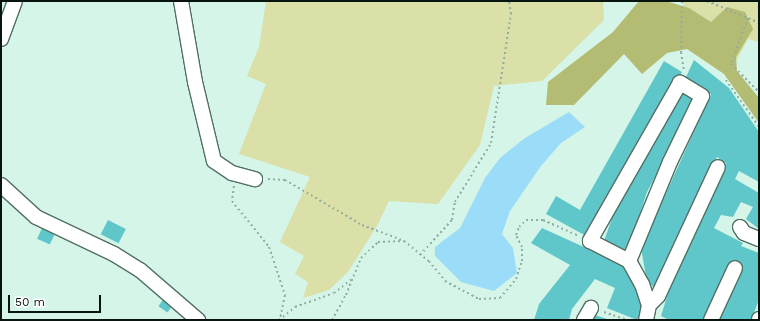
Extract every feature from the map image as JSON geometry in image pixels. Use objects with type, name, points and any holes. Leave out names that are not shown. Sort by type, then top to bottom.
[{"type":"street","points":[[1,39],[15,1]]},
{"type":"street","points":[[181,1],[195,82],[214,161],[232,173],[255,179]]},
{"type":"street","points":[[629,260],[670,162],[702,96],[680,83],[590,241],[629,260],[642,284],[649,305],[646,320]]},
{"type":"street","points":[[649,305],[658,296],[718,167]]},
{"type":"street","points":[[1,185],[36,217],[114,254],[140,270],[198,320]]},
{"type":"street","points":[[740,227],[744,233],[759,239]]},
{"type":"street","points":[[711,320],[735,268]]},
{"type":"street","points":[[584,320],[591,308]]},
{"type":"path","points":[[420,255],[452,220],[455,202],[491,143],[511,14],[509,1]]},
{"type":"path","points":[[680,83],[684,72],[681,52],[682,1]]},
{"type":"path","points":[[707,1],[759,23]]},
{"type":"path","points":[[748,18],[731,64],[759,92]]},
{"type":"path","points":[[726,80],[759,127]]},
{"type":"path","points":[[232,173],[235,181],[232,201],[269,247],[272,254],[285,295],[280,319]]},
{"type":"path","points":[[255,179],[285,180],[362,225],[404,241],[445,281],[479,299],[500,298],[516,279],[522,261],[522,247],[516,234],[519,227],[526,220],[542,220],[590,241]]},
{"type":"path","points":[[332,320],[354,277],[361,258],[378,242],[404,241]]},
{"type":"path","points":[[280,319],[295,307],[334,292],[354,277]]},
{"type":"path","points":[[591,308],[627,320]]},
{"type":"green space","points":[[266,1],[603,1],[604,20],[542,81],[494,86],[480,145],[438,204],[389,201],[377,226],[348,272],[329,290],[303,298],[308,282],[295,274],[304,256],[280,242],[310,177],[239,154],[266,84],[247,76],[259,47]]},
{"type":"green space","points":[[639,1],[669,2],[689,8],[711,22],[727,7],[745,12],[753,29],[736,57],[737,71],[759,98],[759,123],[724,74],[687,49],[667,53],[642,74],[624,54],[574,105],[546,105],[548,82],[613,32]]},
{"type":"green space","points":[[683,1],[759,1],[759,42],[748,39],[735,63],[682,41]]},
{"type":"water","points":[[569,112],[585,127],[561,143],[541,166],[510,211],[502,234],[513,248],[517,273],[494,291],[461,282],[435,256],[435,247],[460,228],[485,178],[500,158],[525,138]]},
{"type":"building","points":[[694,60],[729,88],[759,132],[759,182],[739,171],[735,179],[759,193],[759,229],[746,219],[753,207],[741,202],[733,217],[721,215],[714,228],[743,243],[741,246],[759,253],[759,300],[751,320],[717,320],[740,263],[734,261],[705,320],[669,320],[661,316],[677,264],[726,163],[717,157],[655,288],[647,282],[641,248],[711,94],[685,79]]},
{"type":"building","points":[[664,61],[682,72],[588,237],[546,214],[556,196],[580,210]]},
{"type":"building","points":[[680,91],[696,100],[647,192],[627,254],[604,241],[618,201]]},
{"type":"building","points":[[108,220],[126,229],[119,243],[101,234]]},
{"type":"building","points":[[43,226],[56,232],[50,245],[37,239]]},
{"type":"building","points":[[542,228],[628,267],[644,304],[637,320],[607,308],[615,288],[595,279],[572,309],[569,320],[534,320],[539,304],[570,265],[531,243]]},
{"type":"building","points":[[164,298],[173,304],[168,312],[158,306]]},
{"type":"building","points":[[595,315],[610,320],[594,320]]}]
